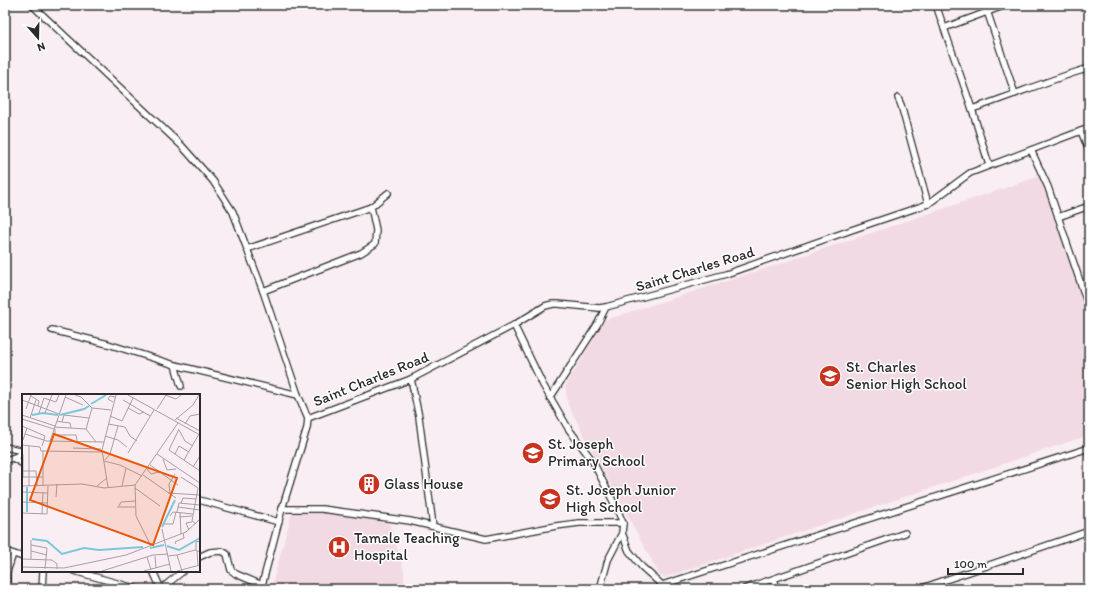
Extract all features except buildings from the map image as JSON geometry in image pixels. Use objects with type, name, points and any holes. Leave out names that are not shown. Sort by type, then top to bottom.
[{"type":"street","points":[[32,5],[170,135],[197,162],[213,181],[233,212],[263,291],[298,395],[308,418],[307,428],[282,509],[261,587],[231,570],[227,554],[222,551],[210,552],[200,557]]},
{"type":"street","points":[[936,5],[972,109],[989,165]]},
{"type":"street","points":[[985,5],[1015,94]]},
{"type":"street","points":[[944,28],[1006,5]]},
{"type":"street","points":[[972,109],[1064,75],[1089,68]]},
{"type":"street","points":[[898,98],[928,204]]},
{"type":"street","name":"Saint Charles Road","points":[[308,418],[411,379],[514,325],[545,306],[553,304],[599,308],[606,307],[726,274],[928,204],[970,173],[1089,128]]},
{"type":"street","points":[[1081,131],[1089,151]]},
{"type":"street","points":[[1031,150],[1046,182],[1089,308]]},
{"type":"street","points":[[247,249],[371,207],[388,193]]},
{"type":"street","points":[[1058,218],[1089,206]]},
{"type":"street","points":[[263,291],[361,253],[375,244],[376,230],[371,207]]},
{"type":"street","points":[[550,398],[597,324],[606,307]]},
{"type":"street","points":[[514,325],[533,367],[550,398],[568,428],[592,460],[621,516],[622,533],[629,551],[663,587],[1089,448]]},
{"type":"street","points":[[52,330],[108,344],[175,365],[298,395]]},
{"type":"street","points":[[175,365],[181,386]]},
{"type":"street","points":[[411,379],[420,417],[433,526]]},
{"type":"street","points":[[5,447],[22,452]]},
{"type":"street","points":[[5,460],[13,458],[22,453]]},
{"type":"street","points":[[13,458],[22,463]]},
{"type":"street","points":[[200,500],[279,522]]},
{"type":"street","points":[[282,509],[322,509],[410,521],[486,539],[571,524],[622,523]]},
{"type":"street","points":[[919,589],[1089,531]]},
{"type":"street","points":[[600,589],[608,560],[622,533]]},
{"type":"street","points":[[744,589],[905,533]]},
{"type":"street","points":[[5,551],[22,557]]},
{"type":"street","points":[[7,589],[7,572],[13,554]]},
{"type":"street","points":[[42,589],[43,572]]},
{"type":"street","points":[[77,572],[138,589]]},
{"type":"street","points":[[98,572],[101,579]]},
{"type":"street","points":[[153,572],[161,589],[182,572]]},
{"type":"street","points":[[774,579],[777,589]]},
{"type":"shaded area","name":"St. Charles Senior High School","points":[[1043,175],[1089,312],[1089,435],[666,577],[660,576],[568,405],[565,387],[605,320],[764,269]]},
{"type":"shaded area","name":"Tamale Teaching Hospital","points":[[294,505],[389,522],[404,571],[404,589],[271,589]]},
{"type":"place","name":"St. Charles Senior High School","points":[[830,376]]},
{"type":"place","name":"St. Joseph Primary School","points":[[533,453]]},
{"type":"place","name":"Glass House","points":[[369,484]]},
{"type":"place","name":"St. Joseph Junior High School","points":[[550,499]]},
{"type":"place","name":"Tamale Teaching Hospital","points":[[339,547]]}]
